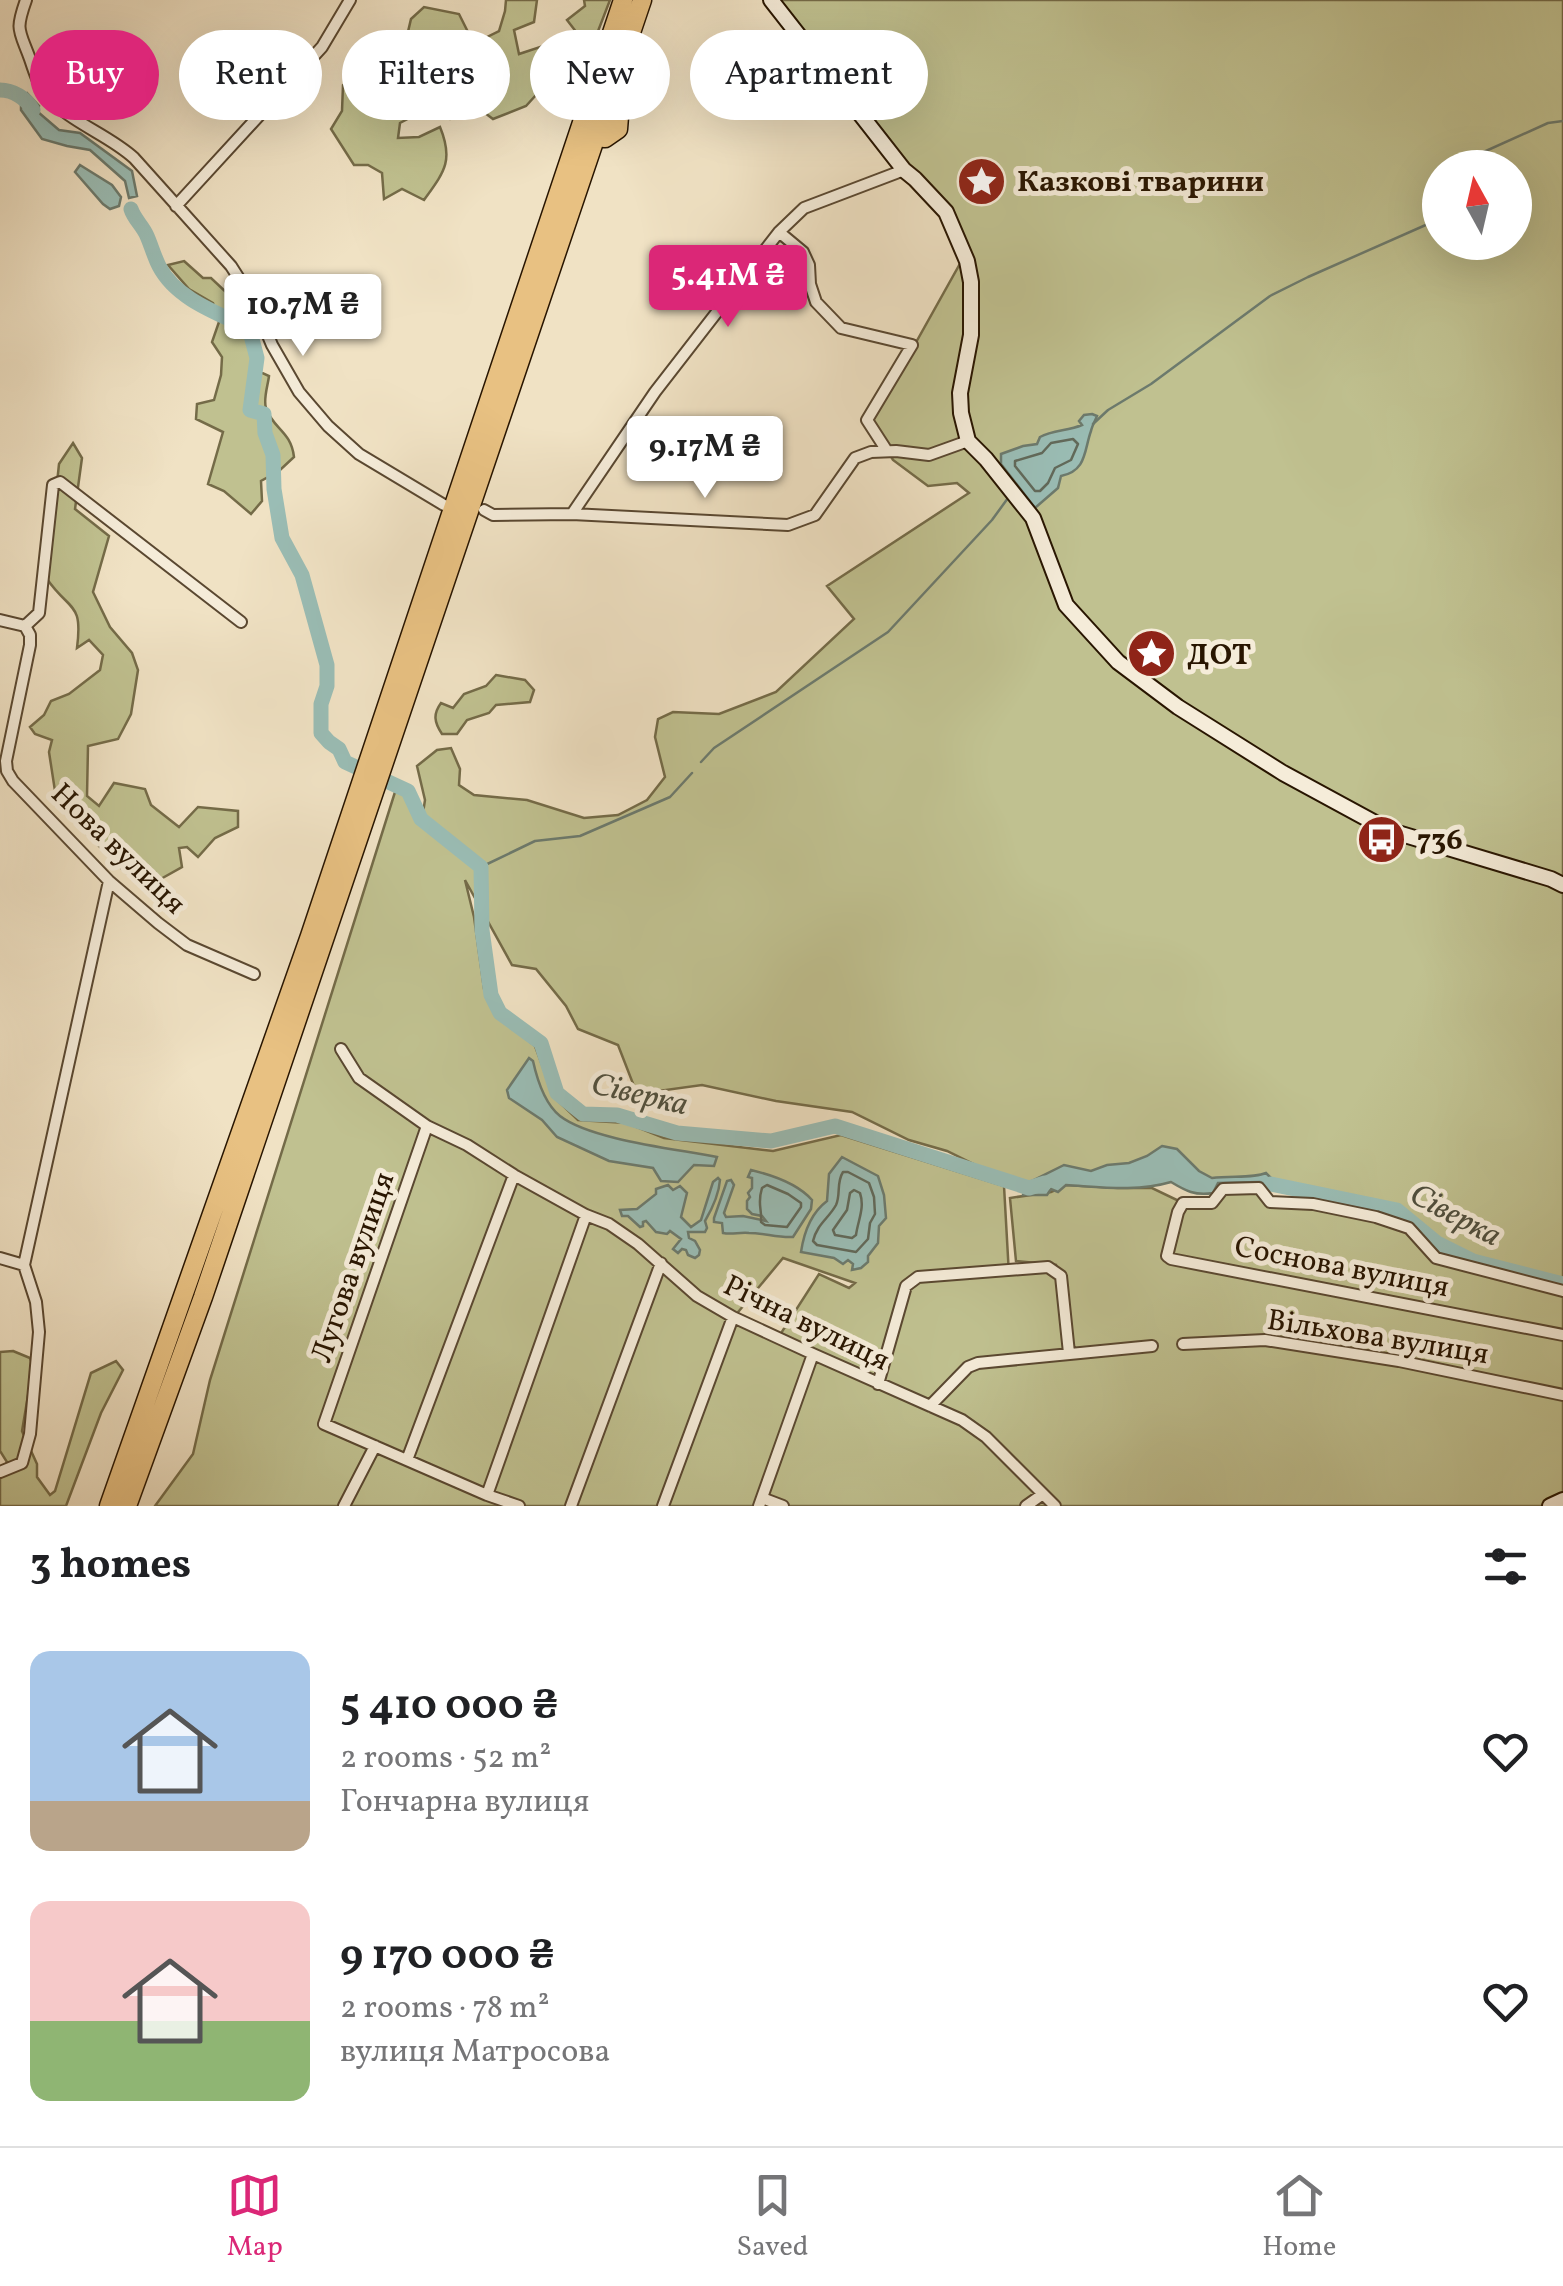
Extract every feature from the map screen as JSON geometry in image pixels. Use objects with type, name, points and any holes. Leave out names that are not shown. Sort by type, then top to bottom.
[{"type":"highway","points":[[612,30],[622,0]]},
{"type":"highway","points":[[588,120],[597,137],[605,138],[618,130],[624,56],[642,0]]},
{"type":"highway","points":[[473,497],[585,120]]},
{"type":"highway","points":[[127,1506],[198,1314],[384,742],[453,516],[473,497],[597,137]]},
{"type":"highway","points":[[110,1506],[361,811]]},
{"type":"street","points":[[26,0],[18,24],[38,80],[48,96],[128,152],[231,266],[254,302],[272,345],[299,392],[328,426],[359,454],[453,516]]},
{"type":"street","points":[[176,206],[322,47],[350,0]]},
{"type":"street","points":[[771,0],[904,170],[946,212],[971,282],[971,336],[960,394],[968,441],[1033,518],[1066,605],[1120,663],[1178,707],[1283,773],[1388,830],[1563,885]]},
{"type":"street","points":[[572,514],[655,392],[779,232],[804,208],[904,170]]},
{"type":"street","points":[[779,232],[803,252],[810,265],[810,284],[816,302],[840,328],[912,345],[867,420],[887,451]]},
{"type":"street","points":[[473,497],[493,515],[572,514],[788,525],[815,515],[855,458],[887,451],[929,455],[968,441]]},
{"type":"street","points":[[0,620],[25,626],[39,613],[53,485],[60,482],[240,622]]},
{"type":"street","name":"Нова вулиця","points":[[25,626],[30,644],[6,760],[13,781],[109,881],[187,945],[254,974]]},
{"type":"street","points":[[0,1472],[22,1463],[30,1434],[40,1332],[36,1302],[24,1265],[109,881]]},
{"type":"street","name":"Річна вулиця","points":[[341,1049],[359,1078],[427,1126],[609,1224],[697,1296],[733,1317],[962,1420],[986,1437],[1055,1506]]},
{"type":"street","name":"Лугова вулиця","points":[[375,1446],[324,1424],[427,1126]]},
{"type":"street","points":[[407,1460],[514,1176]]},
{"type":"street","name":"Соснова вулиця","points":[[1563,1291],[1436,1258],[1409,1228],[1313,1204],[1270,1202],[1259,1188],[1222,1189],[1212,1204],[1183,1203],[1167,1256],[1563,1335]]},
{"type":"street","points":[[487,1495],[586,1214]]},
{"type":"street","points":[[0,1258],[24,1265]]},
{"type":"street","points":[[571,1506],[661,1263]]},
{"type":"street","points":[[878,1384],[906,1286],[918,1277],[1048,1266],[1060,1276],[1069,1353]]},
{"type":"street","points":[[663,1506],[733,1317]]},
{"type":"street","name":"Вільхова вулиця","points":[[1183,1344],[1264,1340],[1399,1361],[1563,1396]]},
{"type":"street","points":[[930,1406],[968,1367],[978,1363],[1152,1346]]},
{"type":"street","points":[[783,1506],[760,1502],[814,1354]]},
{"type":"street","points":[[344,1506],[375,1446],[519,1506]]},
{"type":"street","points":[[1026,1506],[1043,1494]]},
{"type":"street","points":[[1550,1506],[1563,1500]]},
{"type":"green space","points":[[506,0],[537,0],[534,22],[514,30],[519,54],[530,50],[530,102],[510,112],[510,30],[499,30]]},
{"type":"green space","points":[[584,0],[610,0],[598,30],[575,30],[567,20],[585,6]]},
{"type":"green space","points":[[777,0],[1563,0],[1563,1284],[1473,1261],[1437,1243],[1397,1210],[1259,1180],[1226,1181],[1150,1168],[1030,1192],[947,1151],[909,1140],[852,1112],[702,1085],[637,1094],[618,1045],[578,1029],[566,1006],[536,969],[512,965],[465,880],[484,989],[496,1014],[535,1046],[554,1097],[578,1120],[627,1123],[664,1138],[773,1151],[841,1135],[1004,1186],[1009,1275],[1057,1265],[1016,1261],[1010,1198],[1051,1192],[1066,1185],[1152,1188],[1183,1203],[1212,1203],[1223,1189],[1259,1188],[1270,1202],[1313,1204],[1409,1228],[1436,1258],[1563,1291],[1563,1500],[1550,1506],[155,1506],[193,1454],[210,1380],[395,792],[408,791],[423,813],[425,800],[417,766],[437,750],[451,748],[460,769],[459,785],[474,795],[527,800],[584,818],[618,815],[647,800],[665,777],[655,737],[658,719],[673,712],[719,714],[776,692],[854,619],[827,586],[969,493],[957,483],[928,486],[893,460],[871,423],[962,260],[961,240],[869,120],[928,120],[928,30],[800,30]],"holes":[[[783,1258],[855,1283],[849,1288],[819,1274],[778,1338],[734,1317]]]},
{"type":"green space","points":[[424,7],[459,14],[467,30],[408,30],[411,19]]},
{"type":"green space","points":[[342,111],[342,120],[406,120],[400,123],[398,138],[419,137],[440,127],[446,149],[445,166],[424,200],[402,189],[384,199],[382,173],[368,165],[354,165],[331,129]]},
{"type":"green space","points":[[184,261],[203,278],[211,278],[241,301],[260,348],[260,372],[269,376],[266,408],[292,448],[294,457],[261,481],[262,501],[251,514],[224,491],[208,484],[223,432],[196,419],[197,404],[214,400],[221,375],[222,357],[212,342],[219,322],[213,303],[189,289],[168,265]]},
{"type":"green space","points":[[73,443],[82,458],[75,509],[109,536],[93,592],[110,627],[132,653],[138,670],[131,714],[118,739],[88,746],[87,796],[99,806],[114,783],[145,789],[151,805],[179,827],[198,807],[238,811],[238,827],[215,838],[198,857],[187,847],[179,848],[182,867],[150,885],[137,882],[123,870],[57,804],[49,752],[52,740],[35,734],[30,727],[44,715],[51,701],[69,694],[100,670],[103,655],[89,640],[77,648],[76,614],[47,579],[59,464]]},
{"type":"green space","points":[[496,675],[525,680],[534,690],[530,702],[496,705],[489,713],[467,720],[457,734],[442,734],[436,718],[441,703],[453,708],[464,694],[486,686]]},
{"type":"green space","points":[[13,1351],[30,1358],[33,1366],[22,1431],[37,1464],[37,1477],[50,1495],[55,1491],[91,1373],[116,1361],[123,1370],[101,1413],[66,1506],[0,1506],[0,1476],[7,1462],[0,1451],[0,1352]]},
{"type":"water","points":[[27,93],[30,96],[30,120],[47,120],[59,130],[80,133],[132,171],[137,196],[129,198],[125,181],[90,150],[42,139],[21,110],[21,96]]},
{"type":"water","points":[[80,165],[112,185],[121,197],[119,206],[110,209],[103,204],[75,172]]},
{"type":"water","points":[[1084,415],[1097,416],[1080,465],[1061,476],[1058,488],[1035,508],[1001,464],[1001,454],[1037,444],[1045,435],[1082,425],[1079,421]]},
{"type":"water","points":[[529,1058],[550,1105],[560,1116],[613,1137],[717,1157],[714,1166],[694,1165],[678,1182],[661,1181],[653,1168],[609,1161],[557,1137],[542,1120],[509,1098],[507,1090]]},
{"type":"water","points":[[1162,1146],[1177,1149],[1212,1178],[1266,1173],[1275,1182],[1294,1188],[1282,1192],[1260,1182],[1218,1183],[1213,1193],[1201,1194],[1171,1182],[1132,1188],[1066,1185],[1058,1192],[1051,1189],[1047,1195],[1023,1195],[1028,1183],[1064,1165],[1091,1171],[1129,1163]]},
{"type":"water","points":[[842,1157],[878,1176],[884,1195],[886,1218],[879,1226],[878,1243],[868,1262],[852,1270],[853,1264],[848,1260],[843,1264],[834,1258],[801,1252],[809,1224],[827,1201],[829,1174]]},
{"type":"water","points":[[751,1170],[784,1181],[812,1200],[811,1209],[793,1237],[723,1233],[722,1223],[714,1222],[727,1181],[731,1180],[734,1185],[726,1217],[766,1221],[747,1209]]},
{"type":"water","points":[[718,1178],[718,1191],[705,1221],[705,1232],[688,1232],[700,1250],[695,1258],[686,1250],[678,1253],[673,1249],[681,1239],[670,1231],[656,1232],[646,1221],[640,1227],[628,1216],[622,1216],[620,1210],[637,1209],[656,1194],[656,1189],[668,1185],[673,1190],[680,1186],[687,1193],[681,1217],[691,1227],[701,1220],[713,1182]]},
{"type":"waterway","name":"Сіверка","points":[[0,90],[10,91],[30,106]]},
{"type":"waterway","points":[[1488,150],[1548,123],[1563,121]]},
{"type":"waterway","name":"Сіверка","points":[[131,209],[166,278],[198,304],[249,328],[257,358],[250,410],[264,414],[265,433],[273,455],[282,538],[302,575],[327,665],[321,733],[339,749],[345,762],[408,791],[421,819],[481,867],[482,930],[491,995],[500,1013],[541,1043],[557,1093],[583,1114],[617,1115],[677,1133],[771,1141],[835,1126],[1029,1188],[1045,1183]]},
{"type":"waterway","points":[[1093,424],[1270,296],[1422,227]]},
{"type":"waterway","points":[[701,762],[714,748],[888,632],[1008,498]]},
{"type":"waterway","points":[[481,867],[535,841],[580,836],[670,797],[692,773]]},
{"type":"waterway","name":"Сіверка","points":[[1271,1184],[1397,1210],[1437,1243],[1473,1261],[1563,1284]]},
{"type":"place","name":"Казкові тварини","points":[[982,181]]},
{"type":"place","name":"ДОТ","points":[[1152,654]]},
{"type":"place","name":"736","points":[[1382,839]]}]
